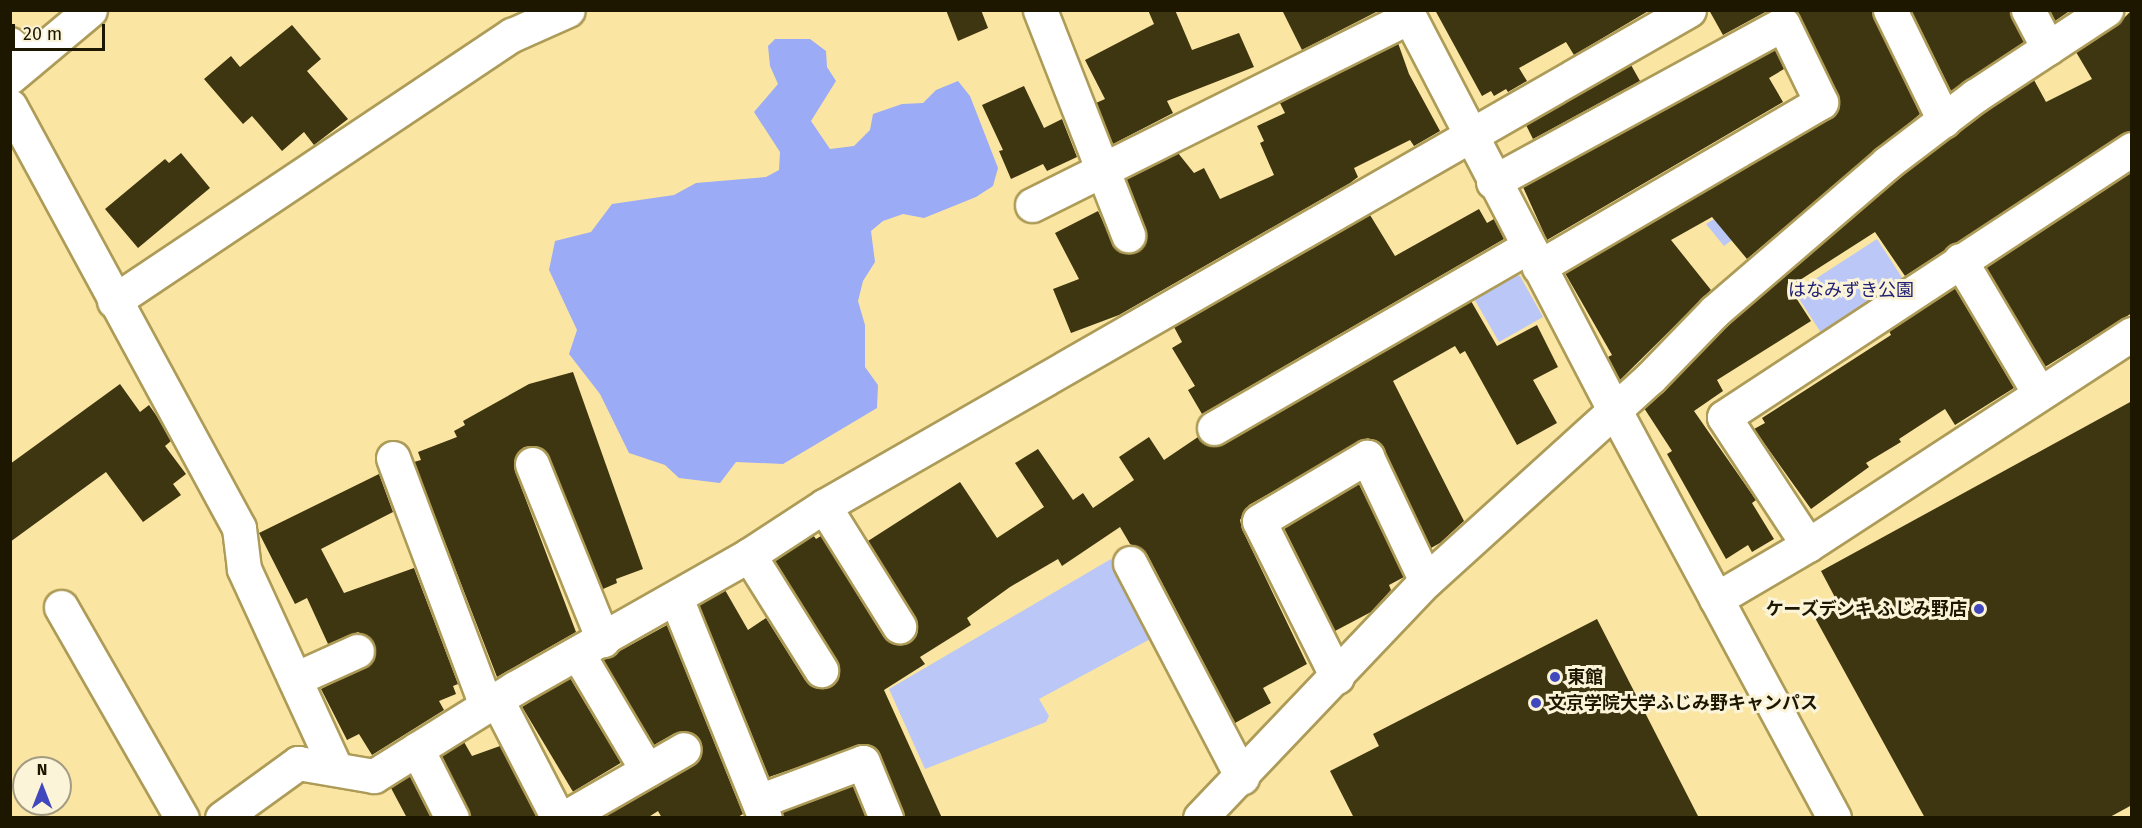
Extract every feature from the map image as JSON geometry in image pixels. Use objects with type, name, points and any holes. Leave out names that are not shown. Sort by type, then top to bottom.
[{"type":"street","points":[[17,60],[90,10]]},
{"type":"street","points":[[114,301],[512,34],[568,10]]},
{"type":"street","points":[[1040,10],[1128,236]]},
{"type":"street","points":[[222,818],[298,763],[335,767],[374,776],[491,703],[749,555],[824,506],[1469,136],[1647,21],[1689,10]]},
{"type":"street","points":[[1890,10],[1944,120]]},
{"type":"street","points":[[2028,10],[2048,48]]},
{"type":"street","points":[[1200,818],[1242,777],[1426,581],[1614,409],[1715,311],[1810,228],[1944,120],[2106,10]]},
{"type":"street","points":[[1032,205],[1408,14],[1493,182],[1834,818]]},
{"type":"street","points":[[1215,428],[1821,102],[1783,24],[1493,182]]},
{"type":"street","points":[[10,106],[239,528],[244,569],[335,767]]},
{"type":"street","points":[[1808,545],[1724,417],[2132,149]]},
{"type":"street","points":[[1960,260],[2039,393]]},
{"type":"street","points":[[1716,599],[1808,545],[2132,334]]},
{"type":"street","points":[[1337,677],[1259,521],[1367,457],[1426,581]]},
{"type":"street","points":[[393,458],[491,703],[558,818]]},
{"type":"street","points":[[532,464],[590,647],[647,770]]},
{"type":"street","points":[[824,506],[899,626]]},
{"type":"street","points":[[749,555],[821,670]]},
{"type":"street","points":[[1130,563],[1242,777]]},
{"type":"street","points":[[676,598],[762,809],[863,762],[886,818]]},
{"type":"street","points":[[61,607],[182,818]]},
{"type":"street","points":[[295,679],[357,651]]},
{"type":"street","points":[[417,749],[452,818]]},
{"type":"street","points":[[564,818],[684,749]]},
{"type":"green space","points":[[1738,204],[1753,224],[1724,246],[1706,224]]},
{"type":"green space","name":"はなみずき公園","points":[[1877,239],[1907,286],[1825,339],[1795,292]]},
{"type":"green space","points":[[1510,273],[1520,276],[1543,317],[1499,342],[1472,295]]},
{"type":"green space","points":[[1111,559],[1156,636],[1039,699],[1049,716],[1046,722],[925,769],[889,689]]},
{"type":"shaded area","points":[[775,39],[810,39],[826,51],[827,67],[836,81],[811,121],[830,149],[854,146],[870,130],[873,114],[902,104],[923,103],[936,90],[958,81],[970,96],[998,168],[993,186],[976,197],[924,218],[903,214],[883,221],[871,231],[875,262],[863,281],[858,301],[865,325],[865,367],[878,385],[877,408],[783,464],[736,462],[720,483],[679,478],[665,465],[629,453],[600,394],[569,354],[577,330],[549,270],[555,241],[591,232],[612,204],[674,195],[696,183],[766,177],[779,170],[780,152],[754,112],[778,84],[770,66],[768,46]]},
{"type":"building","points":[[946,10],[981,10],[988,28],[958,41]]},
{"type":"building","points":[[1148,10],[1175,10],[1192,50],[1239,33],[1254,67],[1167,101],[1173,113],[1113,144],[1096,103],[1105,99],[1085,60],[1154,24]]},
{"type":"building","points":[[1282,10],[1380,10],[1302,50]]},
{"type":"building","points":[[1435,10],[1650,10],[1574,55],[1566,42],[1519,68],[1527,81],[1508,92],[1506,89],[1494,96],[1491,91],[1482,96]]},
{"type":"building","points":[[1709,10],[1769,10],[1723,35]]},
{"type":"building","points":[[1795,10],[1872,10],[1920,114],[1747,259],[1712,217],[1671,240],[1711,290],[1620,380],[1608,357],[1612,355],[1565,273],[1837,112],[1838,94]]},
{"type":"building","points":[[1911,10],[2009,10],[2024,42],[1951,91]]},
{"type":"building","points":[[2050,10],[2071,10],[2055,21]]},
{"type":"building","points":[[2132,10],[2132,130],[1905,276],[1875,232],[1789,287],[1811,321],[1717,380],[1723,391],[1694,411],[1756,500],[1752,503],[1774,539],[1752,552],[1748,545],[1726,559],[1667,454],[1672,451],[1644,408],[1728,325],[1899,178],[1986,111],[2034,80],[2046,102],[2092,79],[2076,52],[2116,26]]},
{"type":"building","points":[[292,25],[321,59],[307,71],[348,119],[314,145],[304,132],[282,151],[252,116],[243,124],[204,79],[231,56],[240,67]]},
{"type":"building","points":[[1398,43],[1409,74],[1440,131],[1414,146],[1410,140],[1354,168],[1358,177],[1350,183],[1119,315],[1071,333],[1053,289],[1079,279],[1055,233],[1098,211],[1116,249],[1135,252],[1143,246],[1146,229],[1126,179],[1178,153],[1194,173],[1204,168],[1220,199],[1274,175],[1260,143],[1264,141],[1257,126],[1285,113],[1280,103]]},
{"type":"building","points":[[1775,50],[1784,69],[1769,78],[1783,102],[1547,240],[1523,187]]},
{"type":"building","points":[[1631,65],[1640,81],[1533,139],[1526,125]]},
{"type":"building","points":[[1024,86],[1044,128],[1062,119],[1077,157],[1047,171],[1043,164],[1011,179],[999,151],[1003,150],[982,105]]},
{"type":"building","points":[[181,153],[210,188],[138,248],[105,209],[165,159],[169,163]]},
{"type":"building","points":[[2132,172],[2132,313],[2045,367],[1986,267]]},
{"type":"building","points":[[1479,209],[1487,223],[1494,219],[1504,239],[1202,414],[1188,390],[1195,386],[1172,348],[1182,342],[1174,327],[1370,215],[1395,256]]},
{"type":"building","points":[[1955,288],[2014,388],[1955,425],[1945,409],[1899,439],[1901,442],[1866,463],[1869,467],[1811,509],[1754,429],[1765,423],[1762,418],[1891,335],[1889,331]]},
{"type":"building","points":[[1471,301],[1497,346],[1537,325],[1558,367],[1533,380],[1557,423],[1517,445],[1465,351],[1460,354],[1455,346],[1393,381],[1464,521],[1440,543],[1431,548],[1384,449],[1368,438],[1249,505],[1240,520],[1242,529],[1307,664],[1263,688],[1271,703],[1235,723],[1147,554],[1130,544],[1120,527],[1062,566],[1058,559],[1010,587],[967,618],[971,625],[920,657],[925,664],[884,690],[942,818],[904,818],[880,755],[866,744],[769,777],[699,605],[725,590],[748,630],[766,618],[805,680],[813,687],[830,686],[838,678],[837,661],[775,561],[813,535],[816,539],[821,536],[883,636],[891,643],[908,642],[916,634],[915,617],[868,541],[960,482],[997,538],[1044,507],[1015,463],[1038,449],[1073,500],[1083,493],[1093,508],[1134,480],[1119,457],[1149,437],[1164,460],[1198,437],[1205,444],[1223,444]]},
{"type":"building","points":[[573,372],[643,569],[616,579],[617,583],[603,589],[549,457],[535,446],[524,447],[514,461],[515,471],[576,632],[497,677],[414,462],[421,460],[418,452],[457,437],[454,431],[465,425],[463,421],[529,384]]},
{"type":"building","points":[[120,384],[140,412],[149,405],[171,441],[165,446],[186,474],[173,484],[181,495],[143,522],[106,472],[10,542],[10,464]]},
{"type":"building","name":"ケーズデンキ ふじみ野店","points":[[2132,401],[2132,805],[2108,818],[1925,818],[1814,616],[1838,603],[1821,571]]},
{"type":"building","points":[[379,474],[393,512],[321,549],[344,593],[414,568],[458,684],[453,686],[456,694],[439,701],[444,710],[372,755],[359,734],[347,740],[321,689],[372,662],[374,643],[358,632],[328,644],[307,598],[295,604],[259,533]]},
{"type":"building","points":[[1359,484],[1404,577],[1389,585],[1391,590],[1371,612],[1335,631],[1284,528]]},
{"type":"building","name":"東館","points":[[1597,619],[1699,818],[1354,818],[1330,771],[1379,746],[1373,734]]},
{"type":"building","points":[[667,625],[743,814],[736,818],[662,818],[658,811],[647,818],[602,818],[700,758],[700,740],[693,733],[675,733],[654,745],[603,660]]},
{"type":"building","points":[[570,678],[621,763],[573,792],[522,707]]},
{"type":"building","points":[[464,742],[472,756],[500,746],[537,818],[470,818],[442,756]]},
{"type":"building","points":[[410,776],[431,818],[407,818],[391,788]]},
{"type":"building","points":[[853,786],[866,818],[783,818],[783,812]]},
{"type":"place","name":"ケーズデンキ ふじみ野店","points":[[1979,609]]},
{"type":"place","name":"東館","points":[[1555,677]]},
{"type":"place","name":"文京学院大学ふじみ野キャンパス","points":[[1536,703]]}]
